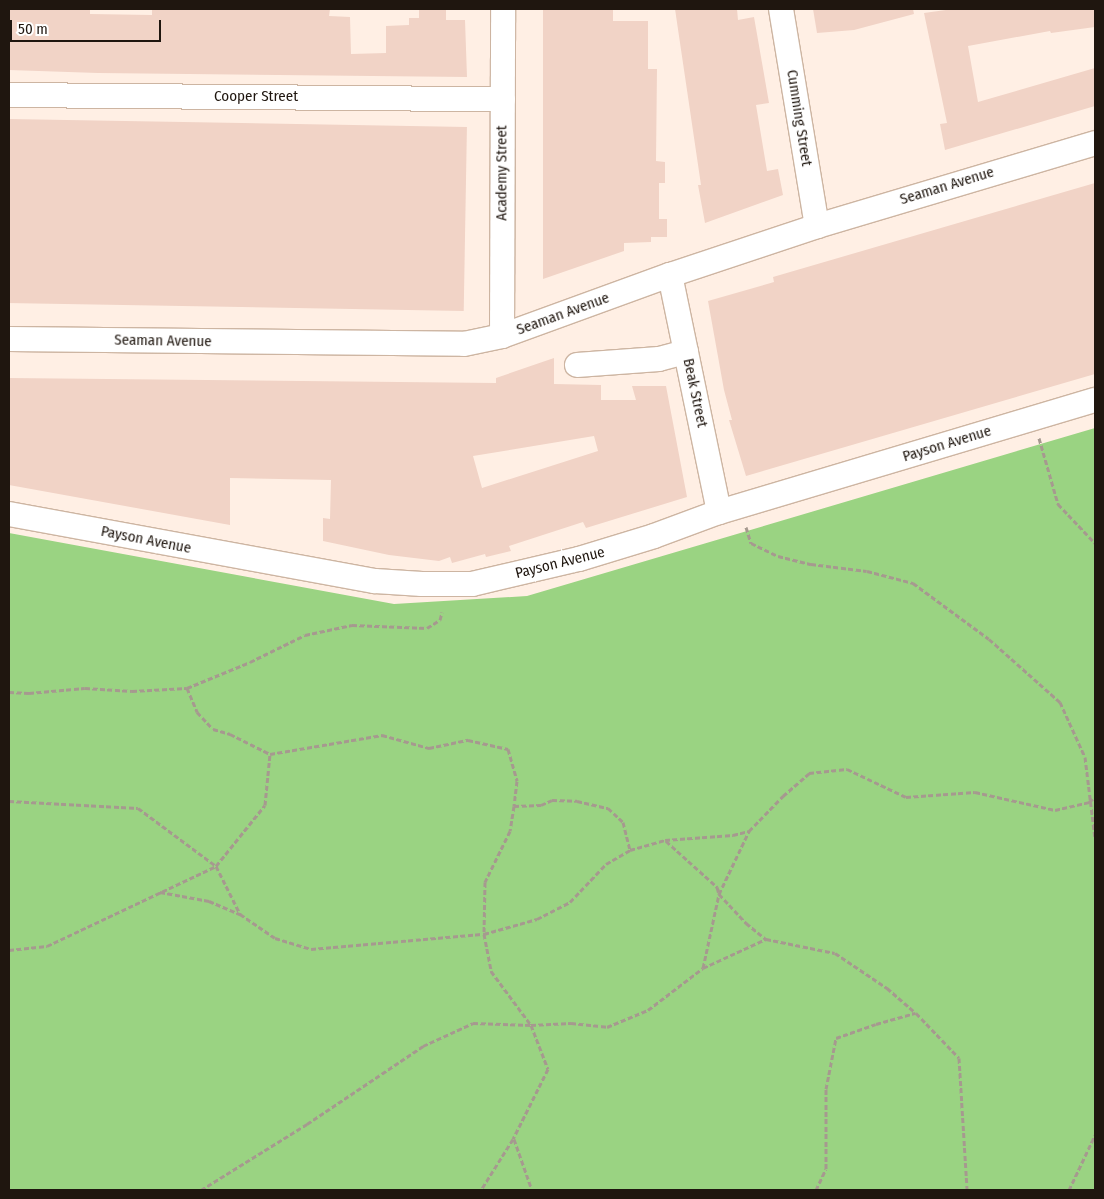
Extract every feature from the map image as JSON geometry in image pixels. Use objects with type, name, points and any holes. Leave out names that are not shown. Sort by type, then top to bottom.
[{"type":"street","name":"Academy Street","points":[[502,336],[503,9]]},
{"type":"street","name":"Cumming Street","points":[[781,9],[817,226]]},
{"type":"street","name":"Cooper Street","points":[[9,95],[503,99]]},
{"type":"street","name":"Seaman Avenue","points":[[9,339],[464,344],[502,336],[670,275],[817,226],[1095,143]]},
{"type":"street","name":"Beak Street","points":[[670,275],[719,512]]},
{"type":"street","points":[[577,365],[659,359],[686,352]]},
{"type":"street","name":"Payson Avenue","points":[[9,514],[375,581],[422,584],[472,584],[580,560],[719,512],[1095,400]]},
{"type":"path","points":[[1039,438],[1058,504],[1095,543]]},
{"type":"path","points":[[746,527],[751,543],[778,556],[812,564],[867,571],[913,583],[989,639],[1060,702],[1085,757],[1095,839]]},
{"type":"path","points":[[9,692],[29,693],[85,688],[132,691],[186,688],[250,662],[305,635],[352,625],[427,628],[440,620],[442,612]]},
{"type":"path","points":[[186,688],[197,712],[213,728],[230,734],[270,754],[382,735],[429,748],[468,740],[508,749],[517,781],[514,806],[510,831],[485,882],[484,934],[491,971],[532,1025],[548,1069],[514,1139],[481,1190]]},
{"type":"path","points":[[9,950],[47,946],[216,866],[265,805],[270,754]]},
{"type":"path","points":[[703,968],[719,894],[749,831],[783,796],[809,773],[847,768],[906,797],[974,792],[1055,810],[1089,802],[1095,797]]},
{"type":"path","points":[[9,800],[138,808],[216,866],[240,914]]},
{"type":"path","points":[[514,806],[542,805],[552,800],[577,800],[608,808],[623,822],[630,850]]},
{"type":"path","points":[[160,892],[210,900],[240,914],[275,938],[311,949],[484,934],[537,920],[570,902],[606,864],[630,850],[665,840],[733,836],[749,831]]},
{"type":"path","points":[[665,840],[717,887],[719,894],[746,923],[766,939],[835,953],[887,988],[916,1013],[959,1058],[966,1190]]},
{"type":"path","points":[[201,1190],[315,1119],[423,1046],[473,1022],[532,1025],[571,1023],[607,1027],[648,1010],[703,968],[766,939]]},
{"type":"path","points":[[816,1190],[826,1169],[826,1089],[836,1038],[916,1013]]},
{"type":"path","points":[[1069,1190],[1095,1135]]},
{"type":"path","points":[[514,1139],[532,1190]]},
{"type":"green space","points":[[1095,428],[1095,1190],[9,1190],[9,533],[394,604],[527,596]]},
{"type":"building","points":[[9,9],[90,9],[90,14],[152,15],[152,9],[330,9],[329,16],[350,17],[351,54],[386,53],[386,26],[409,25],[409,18],[419,18],[419,9],[446,9],[446,20],[465,20],[467,77],[98,73],[9,70]]},
{"type":"building","points":[[543,9],[613,9],[613,21],[648,21],[648,69],[657,69],[656,161],[665,162],[665,183],[659,183],[659,219],[667,219],[667,237],[651,237],[651,242],[624,243],[624,251],[543,279]]},
{"type":"building","points":[[675,9],[737,9],[738,20],[754,17],[769,103],[756,105],[767,171],[778,169],[783,195],[705,223],[698,185],[701,185]]},
{"type":"building","points":[[813,9],[913,9],[914,14],[854,30],[817,33]]},
{"type":"building","points":[[953,9],[1095,9],[1095,27],[1051,33],[1050,31],[968,46],[978,102],[1095,68],[1095,106],[945,150],[940,124],[947,123],[924,13]]},
{"type":"building","points":[[9,119],[467,127],[464,311],[9,303]]},
{"type":"building","points":[[1095,183],[1095,374],[746,476],[729,420],[732,420],[724,390],[708,301],[774,282],[773,277]]},
{"type":"building","points":[[554,358],[554,384],[601,385],[601,400],[636,400],[632,386],[666,386],[687,497],[586,528],[583,522],[509,546],[511,551],[486,557],[485,554],[452,563],[450,557],[439,561],[389,555],[323,541],[323,518],[330,519],[331,480],[230,478],[230,525],[9,485],[9,378],[496,383],[496,378]],"holes":[[[594,436],[598,451],[482,488],[473,456]]]}]
